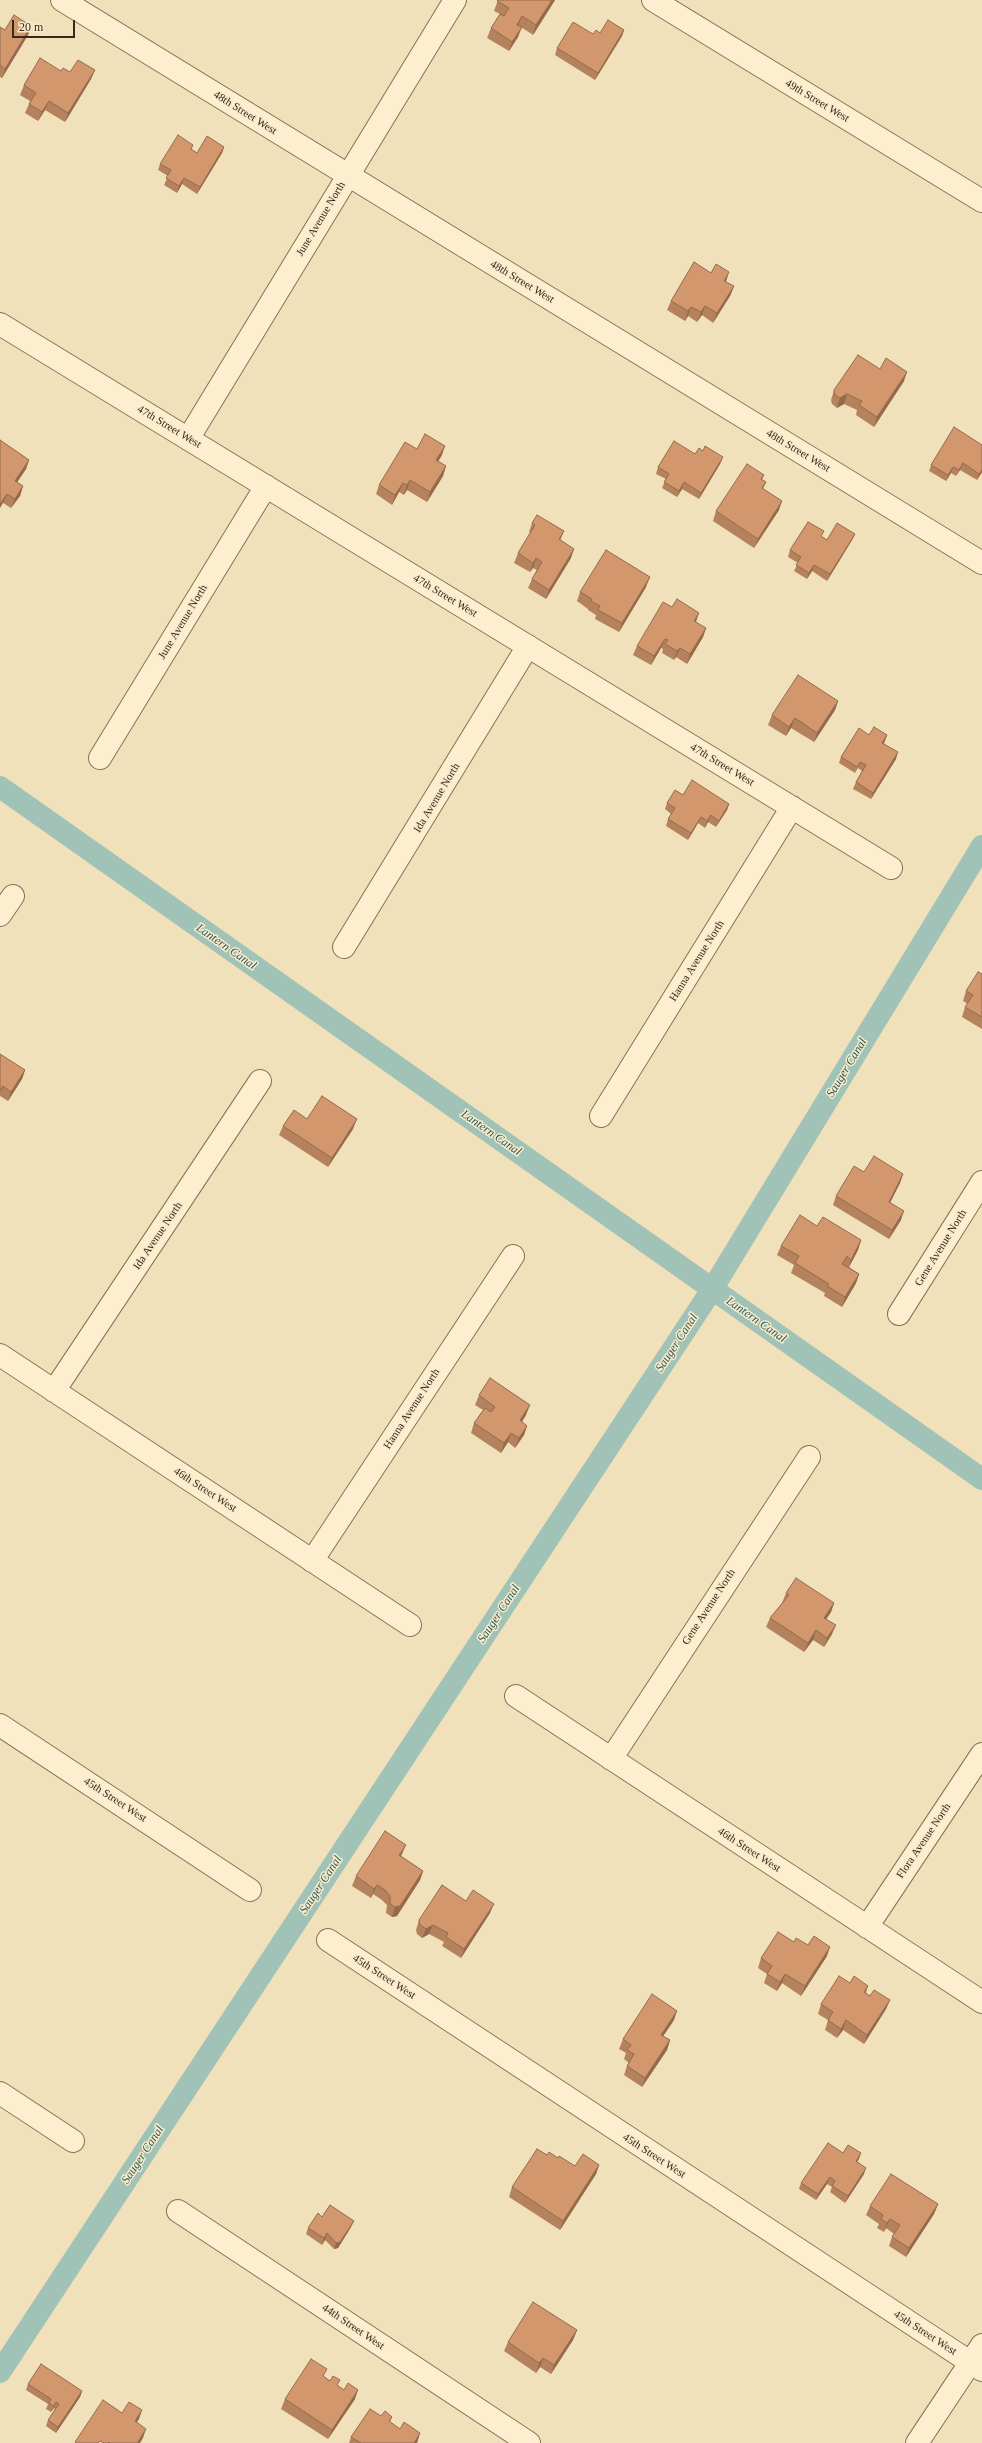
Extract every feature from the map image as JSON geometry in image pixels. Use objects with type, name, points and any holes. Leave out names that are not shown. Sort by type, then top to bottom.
[{"type":"street","name":"48th Street West","points":[[62,0],[982,563]]},
{"type":"street","name":"June Avenue North","points":[[188,439],[347,175],[455,0]]},
{"type":"street","name":"49th Street West","points":[[653,0],[982,201]]},
{"type":"street","name":"47th Street West","points":[[1,327],[266,486],[891,868]]},
{"type":"street","name":"June Avenue North","points":[[100,758],[266,486]]},
{"type":"street","name":"Ida Avenue North","points":[[344,947],[528,646]]},
{"type":"street","name":"Hanna Avenue North","points":[[601,1116],[792,807]]},
{"type":"street","points":[[0,915],[13,896]]},
{"type":"street","name":"Ida Avenue North","points":[[54,1391],[260,1081]]},
{"type":"street","name":"Gene Avenue North","points":[[899,1314],[982,1182]]},
{"type":"street","name":"Hanna Avenue North","points":[[312,1561],[513,1256]]},
{"type":"street","name":"46th Street West","points":[[0,1355],[410,1626]]},
{"type":"street","name":"Gene Avenue North","points":[[611,1759],[809,1457]]},
{"type":"street","name":"46th Street West","points":[[516,1696],[867,1928],[982,2002]]},
{"type":"street","name":"45th Street West","points":[[0,1725],[250,1890]]},
{"type":"street","name":"Flora Avenue North","points":[[867,1928],[982,1754]]},
{"type":"street","name":"45th Street West","points":[[328,1940],[976,2366]]},
{"type":"street","points":[[0,2093],[73,2141]]},
{"type":"street","name":"44th Street West","points":[[178,2211],[529,2443]]},
{"type":"street","points":[[917,2443],[976,2366],[982,2344]]},
{"type":"building","points":[[552,0],[536,25],[522,16],[517,25],[522,27],[512,42],[491,28],[500,14],[504,16],[509,8],[497,1]]},
{"type":"building","points":[[14,15],[31,26],[5,69],[0,65],[0,27],[5,30]]},
{"type":"building","points":[[608,20],[624,30],[598,73],[557,48],[573,22],[593,34],[596,30],[600,33]]},
{"type":"building","points":[[40,58],[61,71],[63,68],[70,72],[78,60],[95,70],[68,113],[49,101],[42,112],[29,104],[36,93],[24,85]]},
{"type":"building","points":[[178,135],[193,145],[191,149],[197,153],[207,136],[224,147],[200,187],[184,178],[179,186],[166,178],[171,170],[160,164]]},
{"type":"building","points":[[694,262],[711,273],[716,264],[729,272],[724,281],[734,286],[717,313],[705,306],[701,312],[691,307],[688,311],[671,301]]},
{"type":"building","points":[[858,355],[880,369],[886,358],[907,372],[877,417],[859,405],[862,401],[847,394],[840,398],[835,395],[834,390]]},
{"type":"building","points":[[954,427],[982,445],[982,470],[979,474],[963,463],[959,470],[953,467],[948,475],[931,465]]},
{"type":"building","points":[[425,434],[445,446],[436,460],[446,466],[430,492],[410,480],[407,485],[403,483],[395,495],[379,485],[405,442],[417,449]]},
{"type":"building","points":[[0,440],[29,460],[15,481],[23,486],[15,499],[7,494],[0,504]]},
{"type":"building","points":[[674,441],[695,454],[699,448],[703,451],[705,446],[723,457],[701,493],[684,482],[679,491],[664,482],[669,474],[658,467]]},
{"type":"building","points":[[747,464],[764,475],[761,479],[766,482],[762,488],[782,501],[758,539],[716,511]]},
{"type":"building","points":[[537,515],[564,531],[559,539],[574,549],[549,590],[532,579],[542,562],[536,558],[533,563],[518,553],[535,525],[532,523]]},
{"type":"building","points":[[808,522],[824,531],[821,536],[827,540],[837,523],[855,534],[830,574],[814,565],[809,573],[796,565],[801,557],[790,550]]},
{"type":"building","points":[[606,550],[650,577],[622,623],[598,610],[600,606],[580,592]]},
{"type":"building","points":[[677,599],[699,613],[694,621],[706,628],[690,654],[680,648],[677,651],[665,644],[668,640],[665,639],[654,656],[637,646],[663,602],[672,607]]},
{"type":"building","points":[[798,675],[838,701],[817,733],[795,718],[789,727],[772,715]]},
{"type":"building","points":[[874,727],[887,735],[882,743],[898,752],[873,793],[856,782],[866,765],[860,762],[857,767],[841,757],[859,728],[869,735]]},
{"type":"building","points":[[692,780],[729,804],[719,821],[711,815],[707,821],[701,817],[691,833],[668,819],[675,808],[667,803],[675,790],[683,795]]},
{"type":"building","points":[[978,972],[982,974],[982,1017],[965,1007],[973,995],[966,991]]},
{"type":"building","points":[[0,1054],[25,1070],[11,1092],[3,1086],[0,1091]]},
{"type":"building","points":[[322,1096],[357,1119],[332,1158],[283,1126],[294,1110],[307,1119]]},
{"type":"building","points":[[874,1156],[903,1174],[889,1202],[904,1211],[892,1230],[836,1196],[854,1166],[864,1172]]},
{"type":"building","points":[[800,1215],[817,1226],[823,1217],[861,1240],[851,1260],[847,1256],[842,1264],[859,1274],[845,1297],[827,1286],[829,1284],[795,1263],[799,1256],[781,1246]]},
{"type":"building","points":[[490,1378],[530,1405],[520,1420],[527,1426],[519,1438],[511,1433],[504,1443],[474,1423],[485,1408],[491,1412],[495,1407],[479,1395]]},
{"type":"building","points":[[796,1578],[834,1603],[824,1618],[836,1625],[827,1638],[816,1630],[808,1643],[770,1618],[789,1595],[786,1593]]},
{"type":"building","points":[[385,1831],[406,1845],[399,1855],[423,1871],[400,1906],[395,1907],[390,1904],[390,1896],[385,1890],[377,1885],[374,1889],[356,1876]]},
{"type":"building","points":[[442,1885],[466,1901],[473,1890],[494,1904],[464,1949],[446,1937],[448,1933],[433,1925],[426,1929],[420,1925],[419,1920]]},
{"type":"building","points":[[778,1932],[794,1942],[796,1938],[808,1945],[814,1936],[830,1947],[805,1986],[785,1974],[780,1982],[767,1974],[772,1966],[761,1958]]},
{"type":"building","points":[[839,1976],[850,1983],[854,1976],[868,1986],[864,1992],[870,1996],[874,1990],[890,2000],[867,2035],[846,2020],[841,2029],[828,2020],[833,2012],[821,2004]]},
{"type":"building","points":[[652,1994],[677,2011],[661,2035],[670,2040],[645,2078],[627,2066],[634,2054],[627,2050],[631,2045],[623,2039]]},
{"type":"building","points":[[828,2143],[843,2153],[848,2145],[861,2153],[856,2161],[866,2168],[848,2196],[832,2186],[835,2181],[830,2177],[818,2194],[801,2183]]},
{"type":"building","points":[[537,2149],[547,2155],[549,2152],[558,2158],[559,2156],[575,2166],[583,2154],[599,2165],[563,2221],[512,2187]]},
{"type":"building","points":[[891,2174],[938,2204],[909,2248],[892,2237],[900,2225],[890,2219],[887,2223],[881,2219],[883,2215],[870,2206]]},
{"type":"building","points":[[330,2205],[354,2221],[340,2242],[336,2243],[327,2233],[324,2238],[308,2228],[318,2213],[322,2217]]},
{"type":"building","points":[[533,2302],[577,2330],[554,2365],[543,2358],[539,2363],[508,2342]]},
{"type":"building","points":[[311,2359],[327,2369],[323,2376],[330,2381],[333,2376],[340,2380],[337,2385],[344,2390],[348,2383],[358,2390],[332,2430],[285,2399]]},
{"type":"building","points":[[41,2364],[82,2391],[58,2427],[48,2420],[59,2404],[56,2402],[54,2406],[49,2403],[51,2399],[28,2384]]},
{"type":"building","points":[[103,2400],[122,2413],[129,2402],[142,2410],[135,2421],[146,2429],[137,2443],[104,2443],[100,2441],[98,2443],[75,2442]]},
{"type":"building","points":[[370,2409],[381,2416],[385,2411],[392,2417],[389,2421],[400,2429],[404,2422],[420,2433],[414,2443],[361,2443],[351,2437]]},
{"type":"waterway","name":"Lantern Canal","points":[[0,787],[982,1479]]},
{"type":"waterway","name":"Sauger Canal","points":[[0,2372],[713,1288],[982,846]]}]
